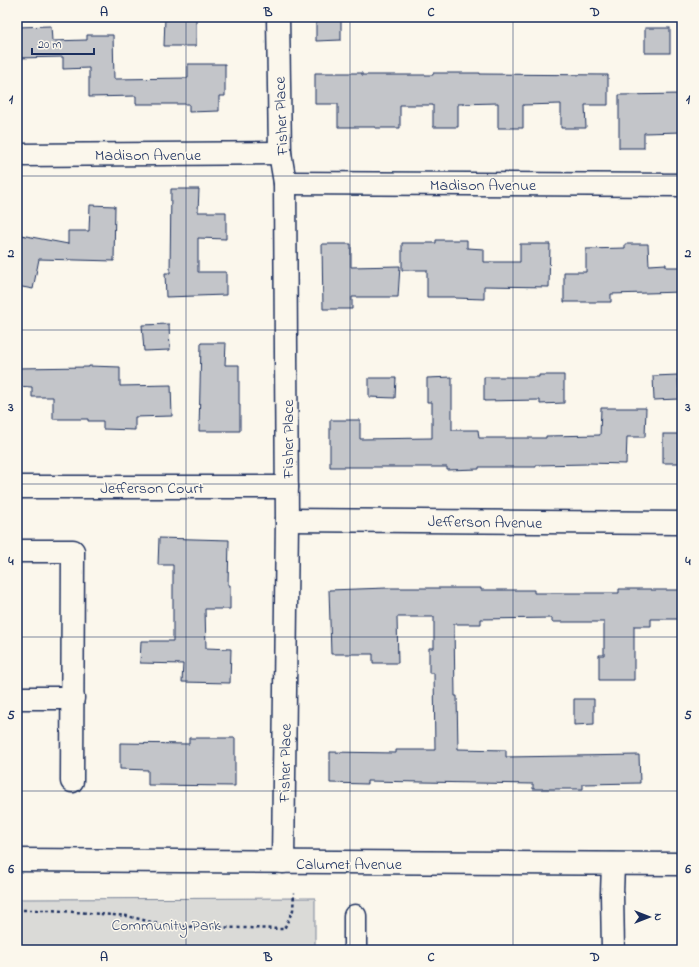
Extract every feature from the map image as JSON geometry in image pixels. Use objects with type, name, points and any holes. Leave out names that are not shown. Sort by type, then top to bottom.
[{"type":"street","name":"Fisher Place","points":[[278,17],[280,153],[285,183],[287,487],[283,862]]},
{"type":"street","name":"Madison Avenue","points":[[17,155],[280,153]]},
{"type":"street","name":"Madison Avenue","points":[[285,183],[682,185]]},
{"type":"street","name":"Jefferson Court","points":[[17,487],[287,487]]},
{"type":"street","name":"Jefferson Avenue","points":[[287,520],[682,524]]},
{"type":"street","points":[[17,551],[73,551],[72,781]]},
{"type":"street","points":[[17,698],[73,698]]},
{"type":"street","name":"Calumet Avenue","points":[[17,860],[682,864]]},
{"type":"street","points":[[613,864],[613,950]]},
{"type":"street","points":[[355,916],[355,950]]},
{"type":"path","points":[[17,910],[49,910],[127,916],[168,926],[284,929],[292,910],[294,893]]},
{"type":"green space","name":"Community Park","points":[[315,898],[315,950],[17,950],[17,899]]},
{"type":"building","points":[[165,17],[196,17],[196,46],[164,46]]},
{"type":"building","points":[[316,17],[341,17],[341,40],[316,41]]},
{"type":"building","points":[[51,26],[52,41],[87,40],[87,35],[113,35],[114,79],[188,78],[188,64],[225,64],[225,96],[219,96],[219,111],[189,112],[189,104],[136,104],[136,96],[89,97],[89,68],[63,69],[63,57],[17,58],[17,27]]},
{"type":"building","points":[[645,28],[670,28],[670,53],[645,53]]},
{"type":"building","points":[[315,73],[362,73],[362,75],[433,75],[433,73],[480,73],[608,75],[608,105],[585,105],[586,128],[561,128],[561,104],[523,105],[523,128],[498,128],[498,103],[458,104],[458,127],[433,127],[433,105],[400,105],[400,128],[338,127],[338,104],[315,104]]},
{"type":"building","points":[[682,94],[682,132],[644,133],[644,148],[619,148],[619,95]]},
{"type":"building","points":[[171,189],[199,189],[198,212],[226,212],[226,239],[198,238],[198,272],[226,272],[226,295],[166,297],[165,273],[170,273]]},
{"type":"building","points":[[90,205],[115,206],[114,261],[39,259],[33,289],[17,286],[17,259],[21,235],[68,244],[68,231],[89,231]]},
{"type":"building","points":[[436,240],[467,240],[467,248],[484,249],[484,262],[520,262],[520,244],[550,244],[549,287],[484,286],[484,299],[427,297],[427,270],[402,270],[402,243],[436,243]]},
{"type":"building","points":[[322,244],[351,244],[351,267],[400,266],[398,297],[352,297],[352,309],[323,309]]},
{"type":"building","points":[[625,244],[648,244],[649,265],[666,264],[666,267],[682,267],[682,292],[611,294],[611,302],[564,302],[564,272],[586,272],[586,249],[625,248]]},
{"type":"building","points":[[169,324],[170,350],[144,351],[142,325]]},
{"type":"building","points":[[201,343],[226,343],[225,365],[239,365],[240,431],[199,431]]},
{"type":"building","points":[[89,366],[120,367],[120,386],[171,385],[172,416],[135,417],[135,430],[103,429],[103,421],[88,421],[88,419],[53,419],[53,397],[32,397],[32,387],[17,386],[17,368]]},
{"type":"building","points":[[539,375],[564,375],[564,403],[540,404],[540,400],[484,401],[484,377],[539,377]]},
{"type":"building","points":[[678,375],[679,399],[654,400],[653,376]]},
{"type":"building","points":[[452,377],[452,430],[478,430],[479,438],[546,438],[546,436],[600,435],[601,408],[646,408],[645,437],[627,437],[626,464],[588,463],[536,465],[536,467],[479,467],[479,469],[447,470],[447,467],[330,467],[330,420],[360,420],[360,439],[432,438],[432,402],[427,402],[427,378]]},
{"type":"building","points":[[369,378],[396,378],[395,398],[369,397]]},
{"type":"building","points":[[663,434],[682,434],[682,463],[663,463]]},
{"type":"building","points":[[159,538],[229,540],[228,585],[230,585],[230,609],[205,609],[206,648],[231,649],[230,683],[182,682],[183,664],[140,663],[141,641],[173,641],[173,565],[158,565]]},
{"type":"building","points":[[387,588],[481,588],[481,590],[534,590],[534,593],[619,593],[619,589],[682,590],[682,619],[651,619],[651,626],[634,626],[634,680],[599,680],[599,655],[604,655],[604,622],[552,622],[552,618],[481,619],[481,624],[454,624],[455,696],[457,696],[458,749],[506,750],[506,757],[639,755],[640,783],[583,784],[583,789],[533,789],[533,784],[367,781],[367,784],[330,783],[330,752],[396,753],[396,750],[435,750],[434,673],[429,673],[429,648],[434,648],[434,617],[397,617],[398,663],[373,663],[373,654],[331,654],[329,590]]},
{"type":"building","points":[[574,699],[594,699],[594,724],[574,725]]},
{"type":"building","points":[[189,738],[235,738],[235,786],[148,785],[148,770],[120,769],[120,743],[189,744]]}]
